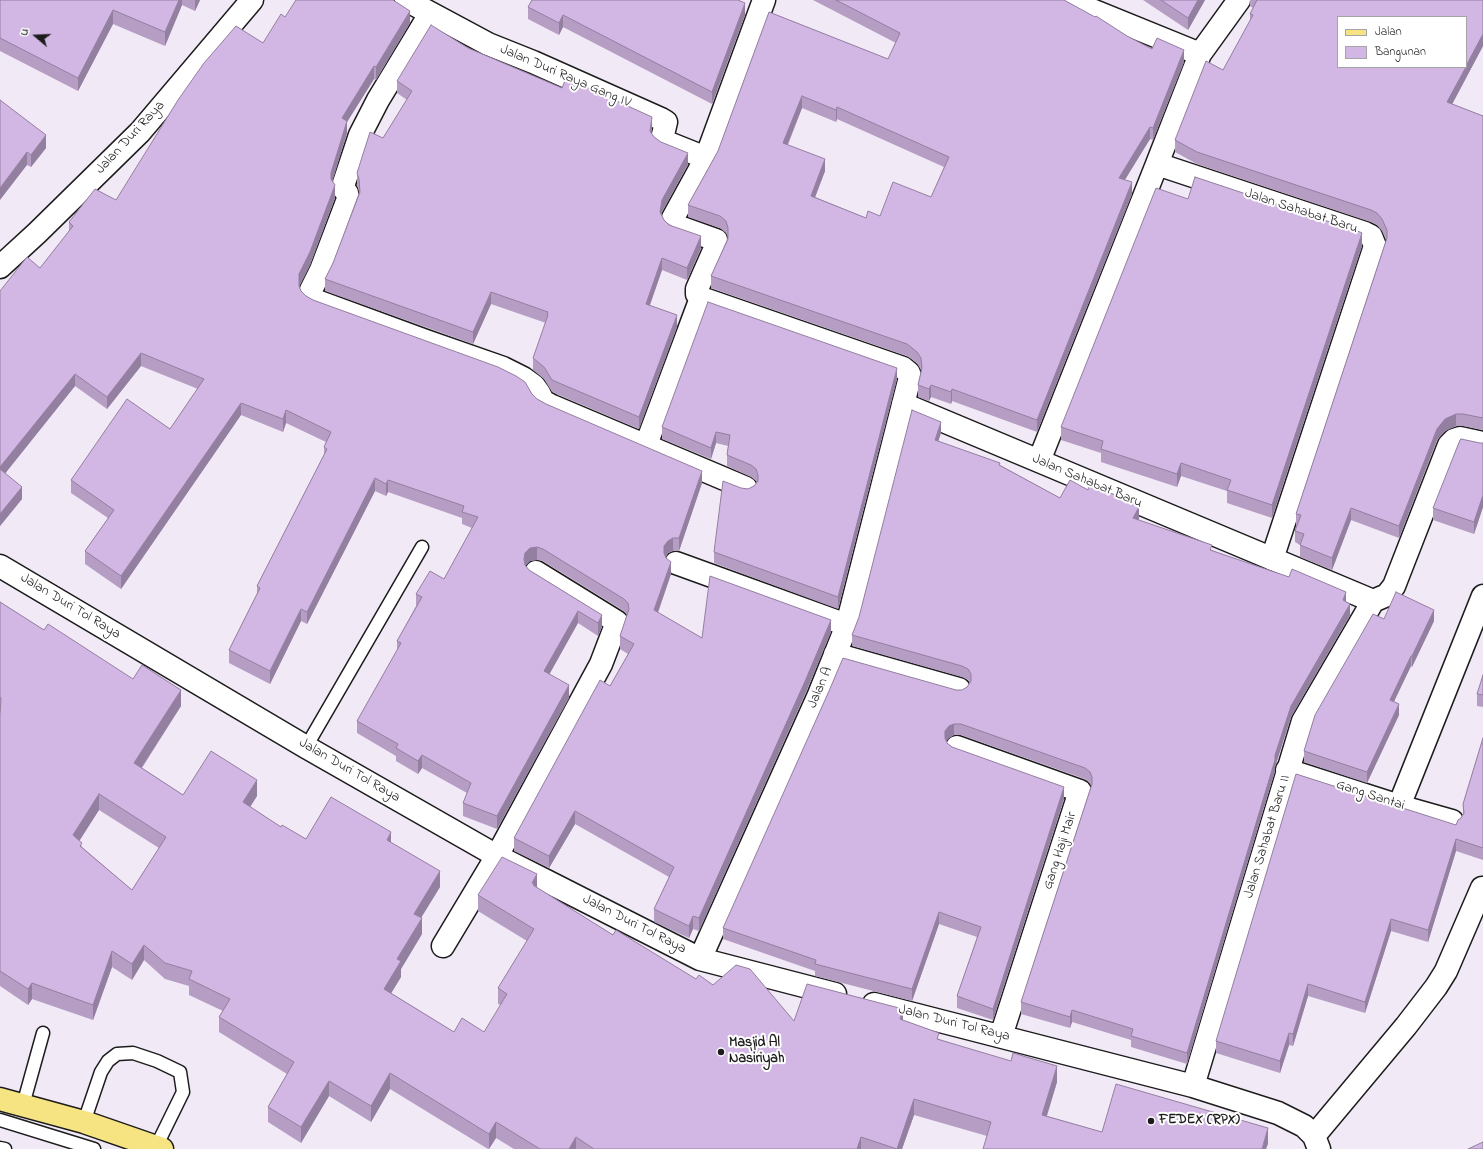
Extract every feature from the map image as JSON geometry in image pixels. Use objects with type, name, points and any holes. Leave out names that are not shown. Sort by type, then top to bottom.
[{"type":"main road","points":[[0,1099],[84,1122],[159,1148]]},
{"type":"street","name":"Jalan Duri Raya","points":[[0,267],[37,233],[140,132],[252,0]]},
{"type":"street","name":"Jalan Duri Raya Gang IV","points":[[406,0],[488,44],[533,62],[661,119],[666,122],[662,139],[706,158]]},
{"type":"street","points":[[646,445],[701,298],[697,294],[697,289],[716,246],[716,240],[674,225],[672,222],[673,218],[706,158],[764,0]]},
{"type":"street","points":[[1067,0],[1200,54]]},
{"type":"street","points":[[1039,461],[1200,54],[1239,0]]},
{"type":"street","points":[[430,14],[378,100],[360,135],[343,188],[347,193],[348,199],[311,290],[310,294],[312,298],[503,368],[528,382],[539,393],[543,401],[552,406],[746,488]]},
{"type":"street","name":"Jalan Sahabat Baru","points":[[1157,164],[1365,233],[1371,236],[1374,240],[1374,252],[1272,559]]},
{"type":"street","name":"Jalan A","points":[[700,959],[818,698],[847,625],[910,381],[909,373],[906,370],[701,298]]},
{"type":"street","name":"Jalan Sahabat Baru","points":[[903,404],[1373,601]]},
{"type":"street","points":[[1373,601],[1387,595],[1394,586],[1449,445],[1454,440],[1460,438],[1483,443]]},
{"type":"street","points":[[676,563],[847,625]]},
{"type":"street","name":"Jalan Duri Tol Raya","points":[[0,566],[306,746],[497,856],[700,959],[1193,1086],[1291,1119],[1304,1126],[1316,1143]]},
{"type":"street","points":[[443,946],[497,856],[601,664],[617,622],[536,572]]},
{"type":"street","points":[[1399,806],[1483,596]]},
{"type":"street","name":"Jalan Sahabat Baru II","points":[[1193,1086],[1305,717],[1373,601]]},
{"type":"street","points":[[835,654],[959,688]]},
{"type":"street","name":"Gang Haji Mair","points":[[957,747],[1080,791],[1001,1036]]},
{"type":"street","name":"Gang Santai","points":[[1288,770],[1399,806],[1452,821]]},
{"type":"street","points":[[1316,1143],[1436,987],[1446,971],[1482,888]]},
{"type":"lane","points":[[306,746],[422,547]]},
{"type":"lane","points":[[23,1105],[43,1033]]},
{"type":"lane","points":[[84,1122],[101,1072],[108,1061],[118,1054],[132,1053],[157,1061],[180,1072],[183,1092],[159,1148]]},
{"type":"lane","points":[[0,1120],[94,1149]]},
{"type":"lane","points":[[0,1148],[6,1149]]},
{"type":"building","points":[[0,0],[179,0],[165,32],[113,10],[78,78],[0,38]]},
{"type":"building","points":[[296,0],[393,0],[410,11],[376,67],[374,66],[342,118],[347,121],[331,173],[331,179],[335,185],[310,252],[299,274],[299,286],[301,291],[313,300],[498,367],[525,382],[532,394],[546,404],[702,471],[679,538],[673,538],[664,546],[666,558],[671,562],[654,610],[702,638],[710,576],[831,620],[699,918],[693,916],[689,926],[654,909],[674,867],[575,811],[549,856],[514,838],[600,680],[610,686],[634,644],[620,636],[629,609],[628,603],[624,599],[543,549],[537,547],[530,548],[525,553],[525,565],[529,570],[602,615],[598,623],[578,611],[544,671],[569,685],[497,816],[463,803],[471,783],[422,755],[418,761],[396,748],[398,744],[357,721],[401,643],[397,641],[422,597],[416,594],[430,571],[444,579],[478,517],[462,512],[464,506],[388,480],[386,484],[375,478],[307,612],[301,609],[270,671],[229,650],[260,588],[257,586],[327,449],[324,447],[331,432],[286,410],[283,419],[241,403],[121,576],[85,551],[114,510],[71,480],[127,399],[170,429],[204,379],[141,353],[107,397],[75,374],[0,467],[0,291],[27,257],[40,268],[73,226],[69,222],[95,189],[116,200],[178,100],[204,63],[236,26],[263,43],[281,14],[285,17]]},
{"type":"building","points":[[532,0],[738,0],[745,3],[712,92],[563,15],[559,23],[528,7]]},
{"type":"building","points":[[836,0],[1064,0],[1095,17],[1096,16],[1127,36],[1152,49],[1157,38],[1184,50],[1153,128],[1150,127],[1119,178],[1132,182],[1037,420],[952,389],[951,392],[931,385],[929,389],[918,385],[922,368],[921,358],[917,352],[907,344],[711,276],[728,239],[728,228],[726,221],[720,216],[688,205],[718,151],[769,12],[888,59],[900,33]],"holes":[[[802,96],[836,110],[837,107],[949,157],[931,197],[893,182],[880,216],[868,211],[866,218],[811,196],[825,159],[783,143]]]},
{"type":"building","points":[[1161,0],[1198,0],[1188,18]]},
{"type":"building","points":[[1257,0],[1483,0],[1483,34],[1467,64],[1467,16],[1337,16],[1337,68],[1465,68],[1447,102],[1483,116],[1483,418],[1456,414],[1445,419],[1437,429],[1399,526],[1351,508],[1332,558],[1300,545],[1304,534],[1295,531],[1301,515],[1296,514],[1387,238],[1387,230],[1382,219],[1377,213],[1371,210],[1197,152],[1175,140],[1206,61],[1223,70],[1253,15],[1250,14]]},
{"type":"building","points":[[431,25],[468,48],[562,88],[566,78],[652,117],[650,131],[654,137],[661,142],[688,153],[662,200],[660,212],[664,220],[669,225],[701,236],[687,268],[662,258],[646,304],[677,315],[639,417],[552,380],[544,367],[533,358],[548,312],[491,292],[473,332],[325,279],[333,263],[360,192],[357,173],[370,132],[383,138],[412,91],[397,81]]},
{"type":"building","points":[[0,100],[46,135],[31,155],[27,152],[0,188]]},
{"type":"building","points":[[1195,177],[1362,233],[1272,505],[1227,490],[1231,480],[1181,463],[1177,474],[1101,449],[1103,441],[1061,427],[1156,188],[1188,199]]},
{"type":"building","points":[[708,302],[897,368],[838,597],[714,552],[723,481],[748,489],[754,486],[758,481],[756,469],[751,465],[727,455],[730,435],[716,432],[711,448],[662,427]]},
{"type":"building","points":[[912,410],[941,422],[935,440],[1000,463],[999,465],[1060,498],[1070,480],[1088,490],[1089,484],[1139,507],[1133,518],[1212,545],[1210,550],[1289,577],[1292,569],[1346,592],[1343,600],[1350,604],[1291,706],[1275,755],[1275,760],[1187,1053],[1131,1036],[1133,1029],[1072,1010],[1070,1017],[1021,1002],[1092,784],[1092,777],[1090,772],[1085,768],[961,724],[949,726],[945,731],[947,743],[952,747],[1064,787],[993,1009],[957,996],[981,927],[939,912],[912,989],[815,964],[816,960],[723,928],[843,658],[956,690],[962,690],[967,687],[971,681],[971,674],[968,669],[962,666],[852,635],[859,617]]},
{"type":"building","points":[[1461,439],[1483,443],[1483,495],[1474,522],[1433,508]]},
{"type":"building","points":[[0,469],[22,487],[0,514]]},
{"type":"building","points":[[1396,592],[1434,610],[1390,700],[1399,704],[1367,772],[1304,751],[1315,715],[1373,614],[1384,619]]},
{"type":"building","points":[[0,602],[44,630],[48,624],[133,679],[142,665],[181,690],[134,763],[183,795],[211,751],[257,780],[243,802],[281,827],[282,825],[306,839],[331,797],[391,832],[387,840],[440,871],[414,914],[422,918],[397,959],[401,961],[384,989],[454,1032],[462,1018],[484,1032],[507,994],[498,988],[534,929],[478,895],[502,857],[537,874],[532,883],[534,884],[533,885],[613,935],[616,930],[696,979],[699,975],[713,985],[736,965],[750,969],[794,1021],[807,984],[903,1009],[900,1019],[939,1033],[937,1039],[1011,1061],[1013,1053],[1057,1066],[1042,1115],[1102,1132],[1116,1084],[1268,1128],[1262,1149],[983,1149],[991,1122],[914,1099],[897,1149],[861,1137],[857,1149],[594,1149],[576,1137],[569,1149],[540,1149],[496,1122],[489,1134],[390,1073],[371,1106],[329,1081],[301,1127],[268,1107],[294,1062],[219,1017],[230,999],[189,979],[192,971],[165,963],[144,945],[132,964],[112,951],[93,1005],[32,983],[28,989],[0,971]],"holes":[[[99,794],[166,837],[132,890],[80,846],[82,843],[73,835]]]},
{"type":"building","points":[[1483,675],[1483,695],[1477,694]]},
{"type":"building","points":[[1483,738],[1483,848],[1456,839],[1428,930],[1391,919],[1365,1002],[1308,984],[1293,1034],[1289,1033],[1280,1061],[1216,1041],[1296,774],[1456,825],[1464,813],[1463,804]]},
{"type":"building","points":[[1483,1142],[1483,1149],[1468,1149]]},
{"type":"place","name":"Masjid Al Nasiriyah","points":[[721,1052]]},
{"type":"place","name":"FEDEX (RPX)","points":[[1151,1121]]}]
